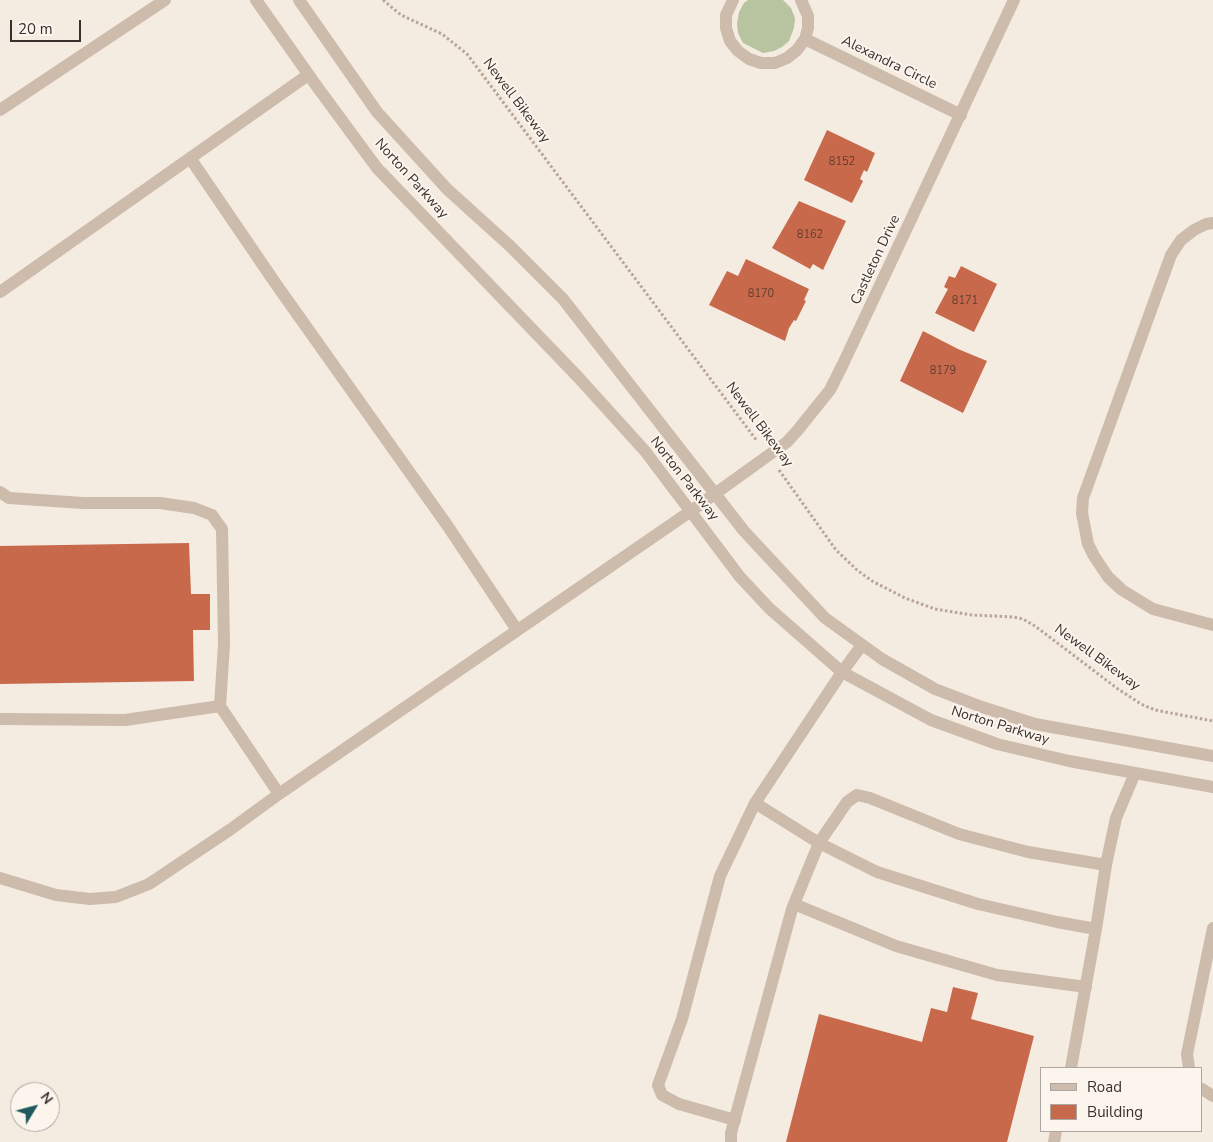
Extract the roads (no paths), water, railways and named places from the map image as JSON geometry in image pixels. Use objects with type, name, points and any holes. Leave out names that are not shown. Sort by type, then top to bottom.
[{"type":"street","points":[[0,110],[165,0]]},
{"type":"street","name":"Norton Parkway","points":[[256,0],[308,75],[377,168],[578,377],[645,451],[740,577],[770,609],[842,672],[930,720],[997,744],[1069,761],[1213,787]]},
{"type":"street","name":"Norton Parkway","points":[[299,0],[377,112],[447,189],[510,246],[563,299],[744,531],[825,618],[882,659],[935,689],[982,707],[1035,724],[1213,756]]},
{"type":"street","points":[[733,0],[726,15],[726,28],[730,41],[738,51],[749,59],[762,63],[775,63],[787,58],[797,50],[804,39],[808,28],[808,16],[801,0]]},
{"type":"street","name":"Castleton Drive","points":[[0,878],[56,896],[90,899],[116,897],[149,884],[691,511],[787,442],[798,432],[830,390],[1014,0]]},
{"type":"street","name":"Alexandra Circle","points":[[804,39],[961,115]]},
{"type":"street","points":[[0,292],[308,75]]},
{"type":"street","points":[[190,158],[278,287],[447,525],[517,630]]},
{"type":"street","points":[[1213,223],[1194,230],[1181,240],[1171,254],[1083,498],[1082,513],[1088,544],[1094,556],[1108,577],[1122,590],[1153,609],[1213,625]]},
{"type":"street","points":[[0,492],[9,498],[83,503],[160,503],[194,508],[212,515],[222,529],[224,645],[220,706],[279,794]]},
{"type":"street","points":[[735,1120],[679,1104],[662,1095],[658,1085],[682,1019],[720,876],[755,803],[862,645]]},
{"type":"street","points":[[0,719],[125,720],[220,706]]},
{"type":"street","points":[[1070,1067],[1116,818],[1135,773]]},
{"type":"street","points":[[732,1142],[731,1133],[794,904],[820,843],[847,802],[857,795],[870,798],[958,834],[1028,852],[1106,865]]},
{"type":"street","points":[[755,803],[820,843],[877,872],[978,904],[1096,929]]},
{"type":"street","points":[[794,904],[896,946],[997,974],[1086,987]]},
{"type":"street","points":[[1189,1067],[1187,1054],[1213,928]]}]
